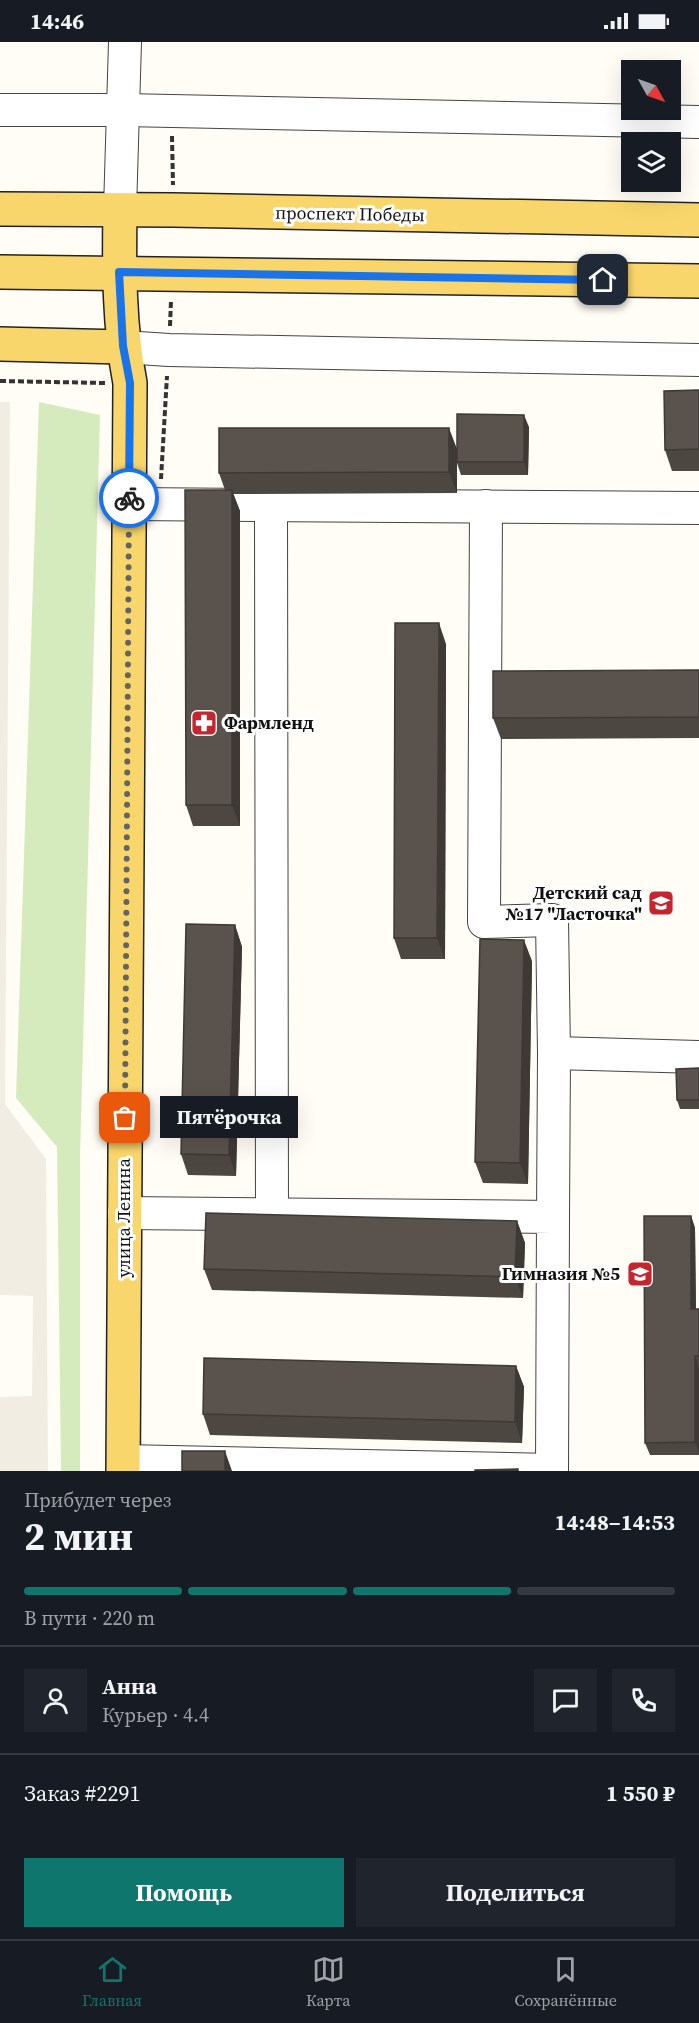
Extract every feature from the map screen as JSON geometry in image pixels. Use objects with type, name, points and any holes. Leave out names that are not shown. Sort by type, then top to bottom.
[{"type":"main road","name":"проспект Победы","points":[[0,209],[699,220]]},
{"type":"main road","name":"улица Ленина","points":[[120,210],[119,272],[123,346],[130,383],[123,1466]]},
{"type":"main road","points":[[0,272],[699,281]]},
{"type":"main road","points":[[0,344],[123,346]]},
{"type":"street","points":[[120,210],[125,42]]},
{"type":"street","points":[[0,110],[124,110],[699,122]]},
{"type":"street","points":[[123,346],[169,350],[699,360]]},
{"type":"street","points":[[129,504],[699,508]]},
{"type":"street","points":[[271,505],[272,1215]]},
{"type":"street","points":[[123,1466],[552,1471],[554,1053],[552,920],[484,922],[497,677],[486,506]]},
{"type":"street","points":[[554,1053],[699,1057]]},
{"type":"street","points":[[124,1213],[553,1217]]},
{"type":"path","points":[[0,381],[130,383]]},
{"type":"green space","points":[[39,402],[100,415],[80,1157],[80,1471],[61,1471],[57,1147],[16,1098]]},
{"type":"shaded area","points":[[0,402],[10,402],[5,1104],[46,1159],[48,1471],[0,1471],[0,1397],[32,1396],[33,1296],[0,1295]]},
{"type":"building","points":[[699,390],[699,449],[665,450],[664,391]]},
{"type":"building","points":[[457,414],[524,415],[524,462],[457,462]]},
{"type":"building","points":[[219,428],[449,428],[449,472],[219,473]]},
{"type":"building","points":[[185,490],[232,490],[232,805],[186,805]]},
{"type":"building","points":[[395,623],[439,623],[437,938],[394,938]]},
{"type":"building","points":[[699,670],[699,717],[493,718],[493,671]]},
{"type":"building","points":[[186,924],[235,925],[229,1155],[181,1154]]},
{"type":"building","points":[[480,939],[524,940],[520,1163],[475,1162]]},
{"type":"building","points":[[699,1068],[699,1100],[677,1100],[676,1069]]},
{"type":"building","points":[[206,1213],[517,1221],[515,1277],[204,1269]]},
{"type":"building","points":[[644,1216],[691,1216],[691,1309],[699,1309],[699,1356],[695,1356],[695,1442],[645,1443]]},
{"type":"building","points":[[204,1358],[516,1366],[515,1422],[203,1414]]},
{"type":"building","points":[[182,1451],[225,1451],[225,1471],[182,1471]]},
{"type":"building","points":[[518,1469],[518,1471],[475,1471],[475,1470]]},
{"type":"way so far","points":[[125,1118],[129,498]]},
{"type":"place","name":"Фармленд","points":[[204,723]]},
{"type":"place","name":"Детский сад №17 \"Ласточка\"","points":[[661,903]]},
{"type":"place","name":"Пятёрочка","points":[[125,1118]]},
{"type":"place","name":"Гимназия №5","points":[[640,1274]]},
{"type":"route","points":[[129,498],[130,383],[123,346],[119,272],[603,280]]}]
